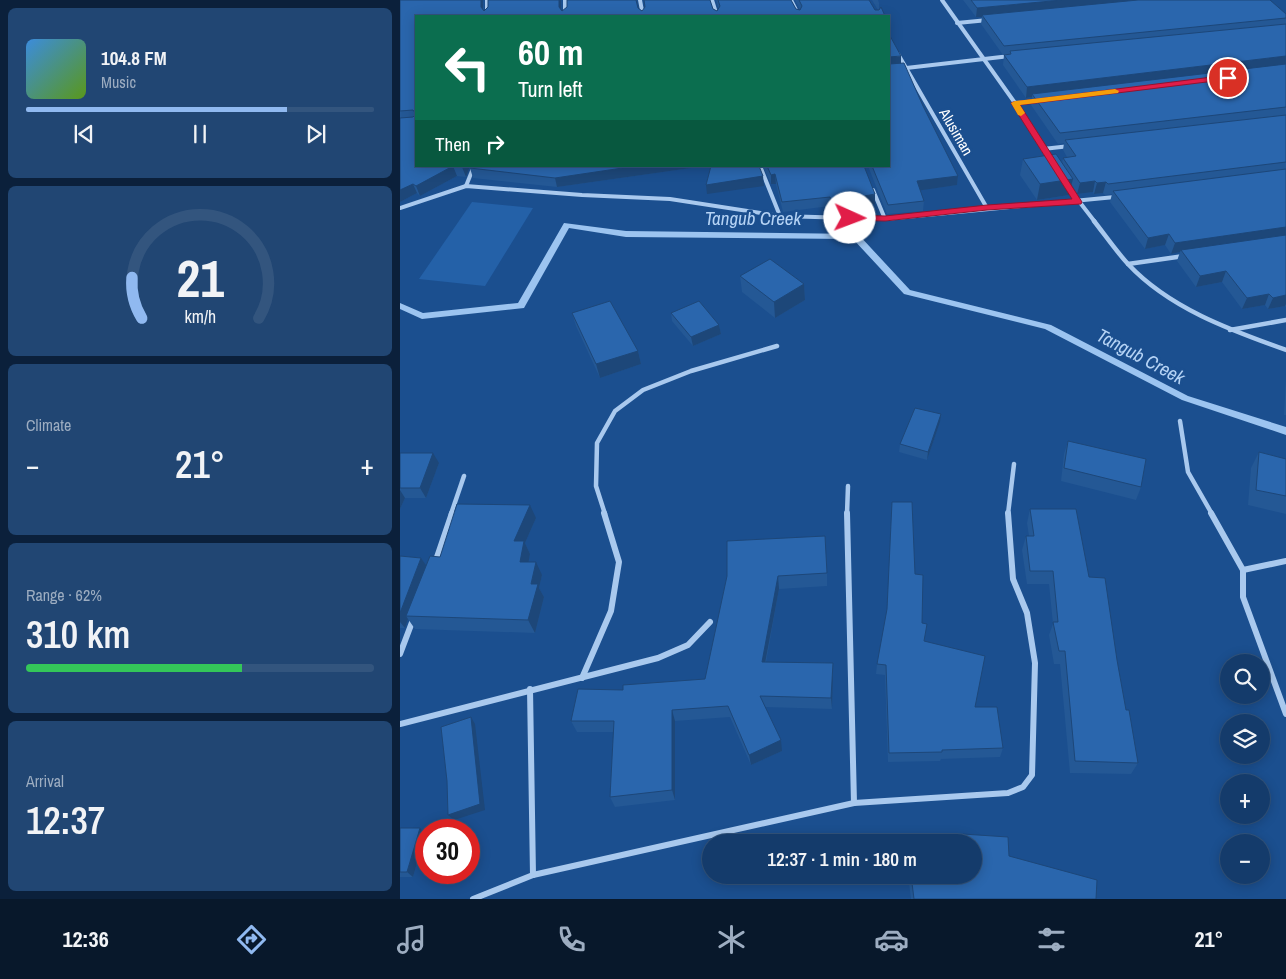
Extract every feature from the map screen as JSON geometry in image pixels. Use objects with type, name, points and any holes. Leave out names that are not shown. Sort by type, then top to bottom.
[{"type":"street","points":[[487,0],[487,15]]},
{"type":"street","points":[[565,0],[565,15]]},
{"type":"street","points":[[640,0],[642,15]]},
{"type":"street","points":[[712,0],[717,15]]},
{"type":"street","points":[[791,0],[798,15]]},
{"type":"street","points":[[942,0],[1015,103],[1053,164]]},
{"type":"street","points":[[957,23],[995,19]]},
{"type":"street","name":"Alusiman","points":[[897,52],[987,208]]},
{"type":"street","points":[[890,70],[1014,56]]},
{"type":"street","points":[[1015,103],[1044,100]]},
{"type":"street","points":[[1043,149],[1072,146]]},
{"type":"street","points":[[466,186],[474,167],[482,167]]},
{"type":"street","points":[[760,167],[780,216]]},
{"type":"street","points":[[1063,179],[1078,202],[1128,264],[1162,293],[1229,330],[1286,350]]},
{"type":"street","points":[[871,184],[885,219]]},
{"type":"street","points":[[401,205],[466,186],[582,196],[670,199],[780,216],[885,219],[1125,196]]},
{"type":"street","points":[[1128,264],[1188,256]]},
{"type":"street","points":[[1229,330],[1286,320]]},
{"type":"street","points":[[582,678],[611,611],[619,562],[596,486],[596,443],[615,411],[643,390],[690,371],[777,346]]},
{"type":"street","points":[[1180,421],[1188,472],[1243,570],[1243,597],[1269,662],[1286,714]]},
{"type":"street","points":[[473,899],[533,875],[854,803],[1008,792],[1023,787],[1032,775],[1035,663],[1027,613],[1013,579],[1010,555],[1008,512],[1014,464]]},
{"type":"street","points":[[432,571],[464,476]]},
{"type":"street","points":[[848,486],[847,540],[850,564],[854,803]]},
{"type":"street","points":[[1243,570],[1286,560]]},
{"type":"street","points":[[400,654],[417,609]]},
{"type":"street","points":[[400,724],[658,658],[688,645],[710,622]]},
{"type":"street","points":[[530,690],[533,875]]},
{"type":"shaded area","points":[[472,202],[533,208],[485,286],[419,279]]},
{"type":"building","points":[[400,0],[481,0],[481,7],[484,11],[488,7],[488,0],[559,0],[559,7],[562,11],[567,7],[567,0],[636,0],[638,8],[642,11],[645,7],[644,0],[710,0],[713,9],[717,11],[720,6],[718,0],[791,0],[796,9],[800,10],[802,6],[799,0],[869,0],[875,10],[879,10],[881,7],[885,15],[415,15],[415,113],[413,110],[400,111]]},
{"type":"building","points":[[971,0],[1062,0],[977,8]]},
{"type":"building","points":[[1138,0],[1270,0],[1286,14],[1286,18],[1004,46],[982,15]]},
{"type":"building","points":[[1286,24],[1286,56],[1027,87],[1004,55],[1011,54],[1010,51]]},
{"type":"building","points":[[890,36],[901,56],[890,57]]},
{"type":"building","points":[[904,63],[958,176],[917,181],[924,201],[888,205],[872,167],[890,167],[890,64]]},
{"type":"building","points":[[1286,64],[1286,107],[1060,133],[1032,94]]},
{"type":"building","points":[[415,115],[415,167],[451,167],[416,186],[413,184],[400,190],[400,118],[413,117]]},
{"type":"building","points":[[1286,115],[1286,162],[1108,184],[1095,181],[1080,183],[1063,158],[1076,156],[1065,140]]},
{"type":"building","points":[[1056,154],[1073,179],[1040,184],[1023,159]]},
{"type":"building","points":[[470,167],[629,167],[555,178]]},
{"type":"building","points":[[711,167],[759,167],[763,176],[706,185]]},
{"type":"building","points":[[767,167],[864,167],[875,194],[832,202],[830,197],[782,202],[775,174],[771,175]]},
{"type":"building","points":[[1286,169],[1286,227],[1175,243],[1169,234],[1148,238],[1113,191]]},
{"type":"building","points":[[1286,235],[1286,295],[1273,298],[1269,294],[1247,298],[1226,271],[1200,276],[1181,250]]},
{"type":"building","points":[[770,259],[804,284],[774,302],[740,276]]},
{"type":"building","points":[[610,301],[638,351],[596,364],[572,313]]},
{"type":"building","points":[[699,301],[719,325],[691,337],[671,313]]},
{"type":"building","points":[[915,408],[941,414],[928,452],[900,444]]},
{"type":"building","points":[[1068,441],[1146,459],[1141,487],[1064,468]]},
{"type":"building","points":[[1259,452],[1286,459],[1286,496],[1256,490]]},
{"type":"building","points":[[400,453],[433,453],[420,488],[400,488]]},
{"type":"building","points":[[892,502],[912,502],[915,574],[923,575],[922,623],[927,624],[924,641],[985,656],[975,707],[997,707],[1003,748],[889,753],[886,665],[877,664],[887,609]]},
{"type":"building","points":[[457,504],[530,505],[514,541],[524,541],[520,562],[536,562],[531,584],[538,584],[528,620],[406,616],[430,556],[440,557]]},
{"type":"building","points":[[1030,509],[1076,509],[1089,577],[1105,578],[1117,660],[1126,710],[1129,710],[1138,763],[1075,761],[1065,651],[1059,651],[1053,622],[1058,622],[1053,571],[1030,571],[1026,536],[1034,536]]},
{"type":"building","points":[[825,536],[827,573],[778,576],[762,662],[833,663],[831,698],[760,696],[781,740],[749,755],[728,706],[672,710],[672,790],[610,797],[614,721],[571,721],[578,689],[623,690],[623,685],[705,679],[727,576],[727,541]]},
{"type":"building","points":[[400,556],[421,558],[400,613]]},
{"type":"building","points":[[471,717],[480,804],[448,815],[447,781],[441,727]]},
{"type":"building","points":[[400,828],[415,828],[415,845],[407,872],[400,872]]},
{"type":"building","points":[[982,835],[1008,837],[1009,856],[1097,880],[1096,899],[914,899],[912,884],[982,884]]},
{"type":"waterway","name":"Tangub Creek","points":[[400,306],[422,316],[521,306],[567,225],[626,234],[855,236],[907,292],[1048,327],[1185,398],[1286,431]]},
{"type":"slow traffic","points":[[1021,113],[1015,103],[1115,91]]},
{"type":"route","points":[[850,218],[885,219],[987,208],[1078,202],[1015,103],[1228,78]]}]
